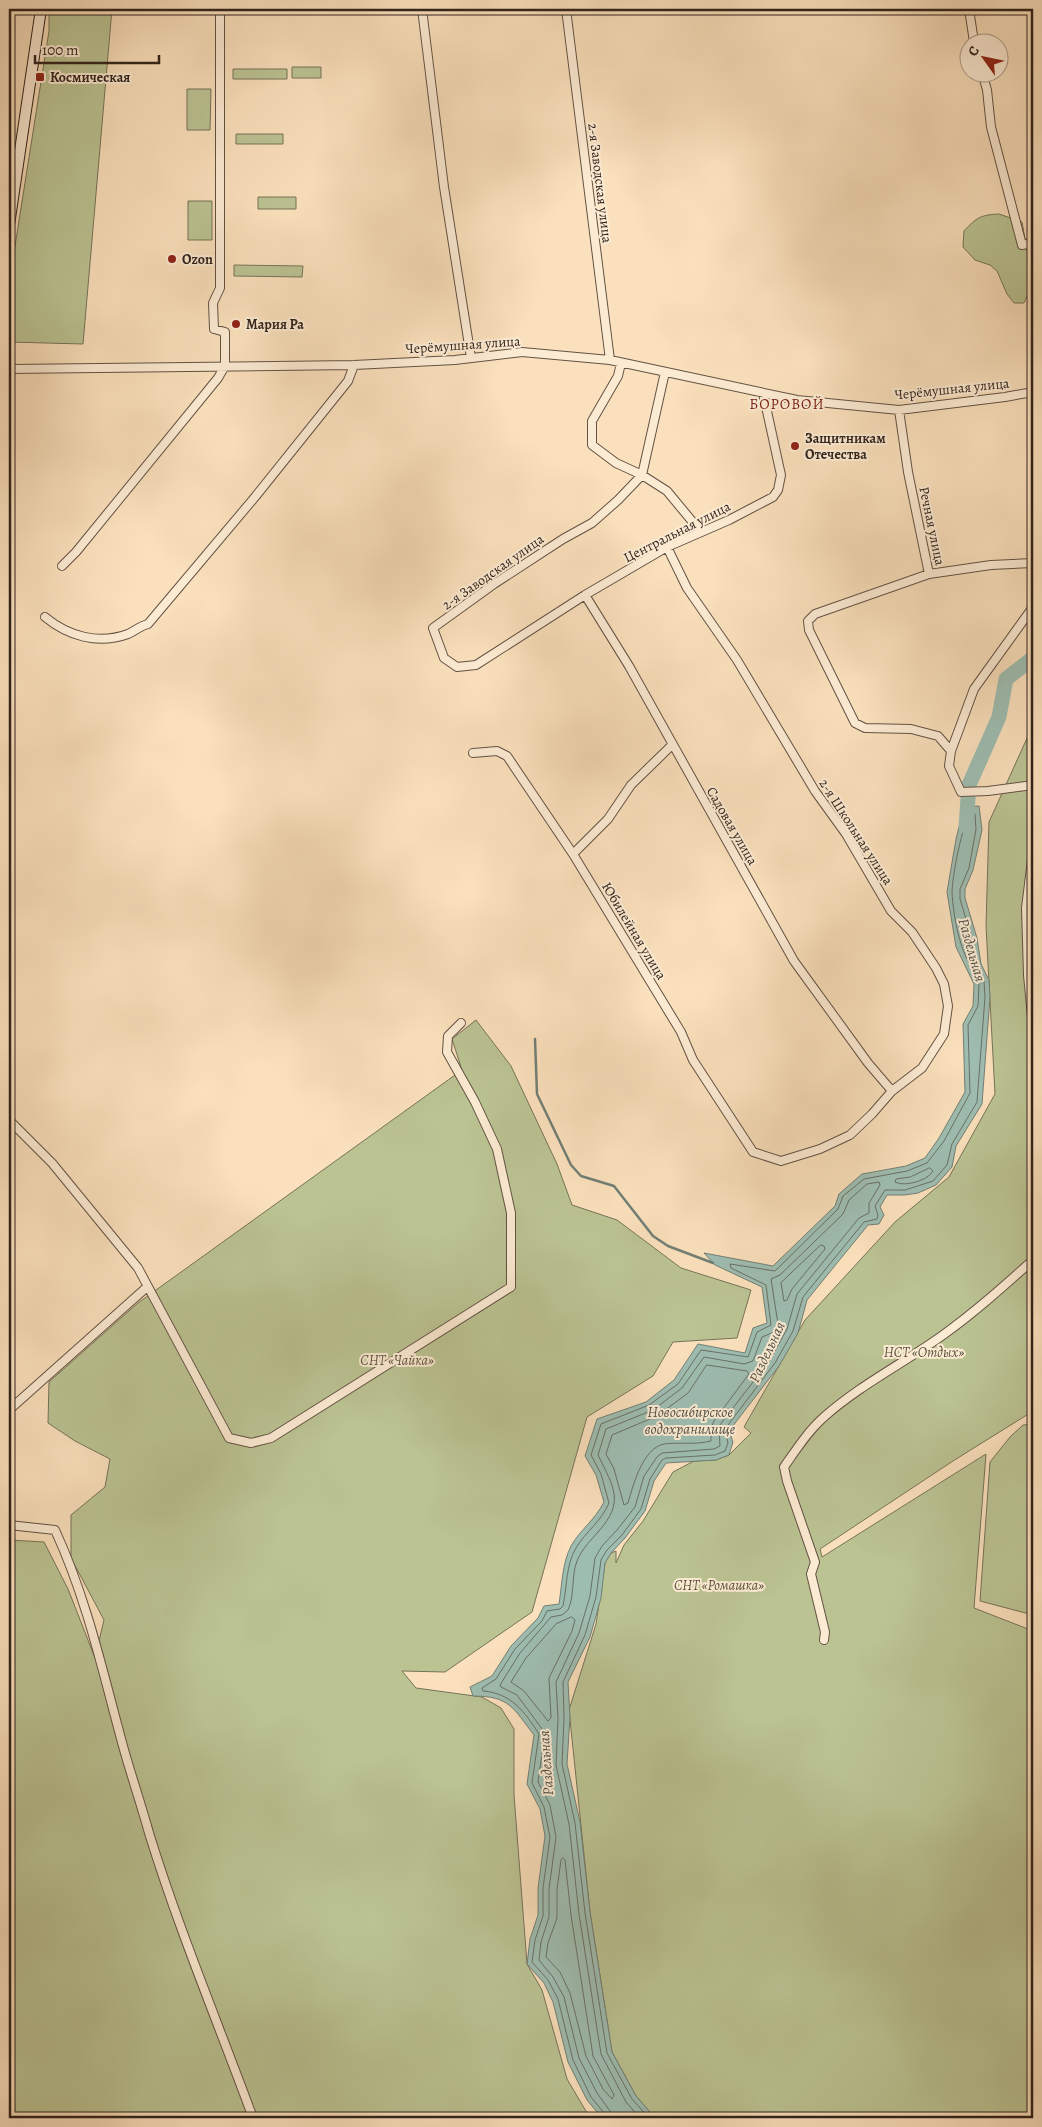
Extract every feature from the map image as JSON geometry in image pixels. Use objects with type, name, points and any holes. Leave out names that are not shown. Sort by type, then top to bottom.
[{"type":"street","points":[[9,225],[41,9]]},
{"type":"street","points":[[62,566],[95,530],[218,378],[225,366],[225,332],[219,332],[214,329],[212,303],[220,288],[220,9]]},
{"type":"street","points":[[422,9],[444,187],[471,358]]},
{"type":"street","name":"2-я Заводская улица","points":[[566,9],[610,360]]},
{"type":"street","points":[[969,9],[972,32]]},
{"type":"street","points":[[985,82],[990,127],[1022,245],[1033,243]]},
{"type":"street","name":"Черёмушная улица","points":[[9,369],[354,364],[471,358],[522,352],[610,360],[797,400],[899,410],[1033,392]]},
{"type":"street","points":[[621,363],[618,376],[592,421],[592,445],[616,463],[642,475],[667,491],[701,532]]},
{"type":"street","points":[[45,616],[59,628],[90,639],[129,634],[139,626],[148,624],[348,381],[354,364]]},
{"type":"street","points":[[642,475],[665,372]]},
{"type":"street","name":"Центральная улица","points":[[476,665],[585,595],[667,547],[773,497],[778,490],[782,475],[763,393]]},
{"type":"street","name":"Речная улица","points":[[899,410],[908,472],[929,574],[990,565],[1033,563]]},
{"type":"street","name":"2-я Заводская улица","points":[[476,665],[457,668],[444,658],[433,628],[494,584],[563,539],[592,523],[642,475]]},
{"type":"street","name":"2-я Школьная улица","points":[[667,547],[688,588],[737,660],[815,790],[846,834],[891,911],[912,932],[936,968],[944,984],[948,1006],[944,1034],[922,1068],[892,1091],[850,1135],[820,1149],[781,1161],[753,1152]]},
{"type":"street","points":[[929,574],[815,614],[808,621],[809,630],[855,723],[865,728],[911,729],[938,736],[951,751]]},
{"type":"street","name":"Садовая улица","points":[[585,595],[628,666],[794,961],[868,1063],[892,1091]]},
{"type":"street","points":[[1033,607],[974,689],[951,751],[949,766],[961,792],[988,791],[1033,785]]},
{"type":"street","points":[[573,854],[608,819],[631,785],[672,745]]},
{"type":"street","name":"Юбилейная улица","points":[[473,753],[498,751],[507,756],[573,854],[681,1032],[693,1060],[753,1152]]},
{"type":"street","points":[[1033,852],[1026,908],[1028,974],[1033,1027]]},
{"type":"street","points":[[9,1120],[52,1163],[138,1268],[228,1438],[251,1443],[271,1438],[511,1287],[512,1213],[497,1149],[475,1102],[447,1052],[448,1036],[460,1023]]},
{"type":"street","points":[[824,1640],[825,1632],[811,1574],[816,1562],[787,1481],[784,1467],[798,1446],[822,1418],[851,1395],[942,1336],[985,1304],[1033,1260]]},
{"type":"street","points":[[9,1410],[147,1287]]},
{"type":"street","points":[[9,1525],[55,1530],[70,1562],[102,1661],[124,1747],[150,1836],[209,2006],[253,2118]]},
{"type":"green space","points":[[49,9],[112,9],[83,344],[9,342],[9,284],[49,31]]},
{"type":"green space","points":[[292,67],[321,67],[321,78],[292,78]]},
{"type":"green space","points":[[233,69],[287,69],[287,79],[233,79]]},
{"type":"green space","points":[[187,89],[211,89],[210,130],[187,130]]},
{"type":"green space","points":[[236,134],[283,134],[283,144],[236,144]]},
{"type":"green space","points":[[258,197],[296,197],[296,209],[258,209]]},
{"type":"green space","points":[[188,201],[212,201],[212,240],[188,240]]},
{"type":"green space","points":[[999,214],[1022,222],[1033,283],[1024,303],[1014,303],[1007,294],[997,271],[990,265],[975,260],[963,247],[964,231],[972,223],[983,216]]},
{"type":"green space","points":[[234,265],[303,266],[302,277],[234,276]]},
{"type":"green space","points":[[1033,725],[1033,1414],[1030,1413],[953,1461],[820,1549],[822,1557],[986,1454],[974,1608],[1033,1631],[1033,2118],[655,2118],[636,2096],[612,2052],[590,1912],[569,1710],[596,1624],[605,1563],[611,1553],[616,1551],[616,1563],[624,1545],[643,1521],[673,1472],[694,1461],[716,1460],[729,1455],[751,1433],[744,1427],[805,1320],[895,1222],[949,1177],[995,1094],[986,926],[989,822]]},
{"type":"green space","name":"СНТ «Чайка»","points":[[476,1020],[511,1066],[557,1164],[572,1205],[617,1220],[681,1268],[751,1290],[737,1338],[673,1342],[653,1376],[587,1417],[532,1612],[445,1672],[402,1671],[416,1688],[482,1697],[501,1708],[514,1729],[514,1795],[527,1964],[542,1990],[567,2079],[590,2118],[9,2118],[9,1540],[44,1542],[68,1589],[95,1658],[104,1620],[71,1558],[71,1515],[105,1487],[110,1459],[75,1441],[48,1423],[49,1382],[138,1303],[462,1070],[452,1039]]},
{"type":"green space","points":[[1033,1424],[1033,1615],[980,1601],[990,1462],[1010,1437],[1023,1425]]},
{"type":"water","name":"Новосибирское водохранилище","points":[[979,806],[982,830],[973,870],[965,889],[965,898],[977,938],[981,964],[989,980],[990,997],[982,1104],[956,1146],[952,1167],[936,1185],[918,1193],[887,1195],[880,1207],[884,1215],[879,1224],[868,1225],[807,1300],[798,1333],[779,1366],[729,1431],[733,1442],[729,1455],[716,1460],[666,1463],[654,1481],[645,1511],[605,1563],[601,1598],[590,1637],[568,1682],[570,1717],[567,1764],[580,1822],[590,1912],[612,2052],[636,2096],[655,2118],[602,2118],[587,2100],[568,2062],[553,2002],[544,1983],[527,1964],[530,1939],[538,1915],[538,1888],[545,1836],[540,1809],[527,1784],[534,1735],[509,1705],[495,1698],[473,1696],[470,1687],[492,1676],[511,1646],[538,1618],[544,1606],[559,1604],[564,1567],[571,1546],[604,1502],[596,1475],[585,1456],[597,1419],[646,1402],[674,1380],[698,1344],[745,1353],[753,1328],[767,1323],[762,1287],[715,1265],[704,1253],[773,1266],[835,1206],[839,1194],[862,1174],[906,1166],[925,1158],[939,1138],[965,1092],[963,1024],[973,1006],[974,984],[956,947],[947,892],[961,819],[968,807]]},
{"type":"waterway","name":"Раздельная","points":[[966,826],[969,785],[999,717],[1006,679],[1033,658]]},
{"type":"waterway","points":[[535,1039],[537,1094],[571,1165],[581,1176],[614,1186],[653,1236],[668,1246],[713,1263]]},
{"type":"place","name":"Космическая","points":[[40,77]]},
{"type":"place","name":"Ozon","points":[[172,259]]},
{"type":"place","name":"Мария Ра","points":[[236,324]]},
{"type":"place","name":"Защитникам Отечества","points":[[795,446]]},
{"type":"district","name":"БОРОВОЙ","points":[[787,404]]},
{"type":"park label","name":"НСТ «Отдых»","points":[[924,1352]]},
{"type":"park label","name":"СНТ «Ромашка»","points":[[719,1585]]}]
